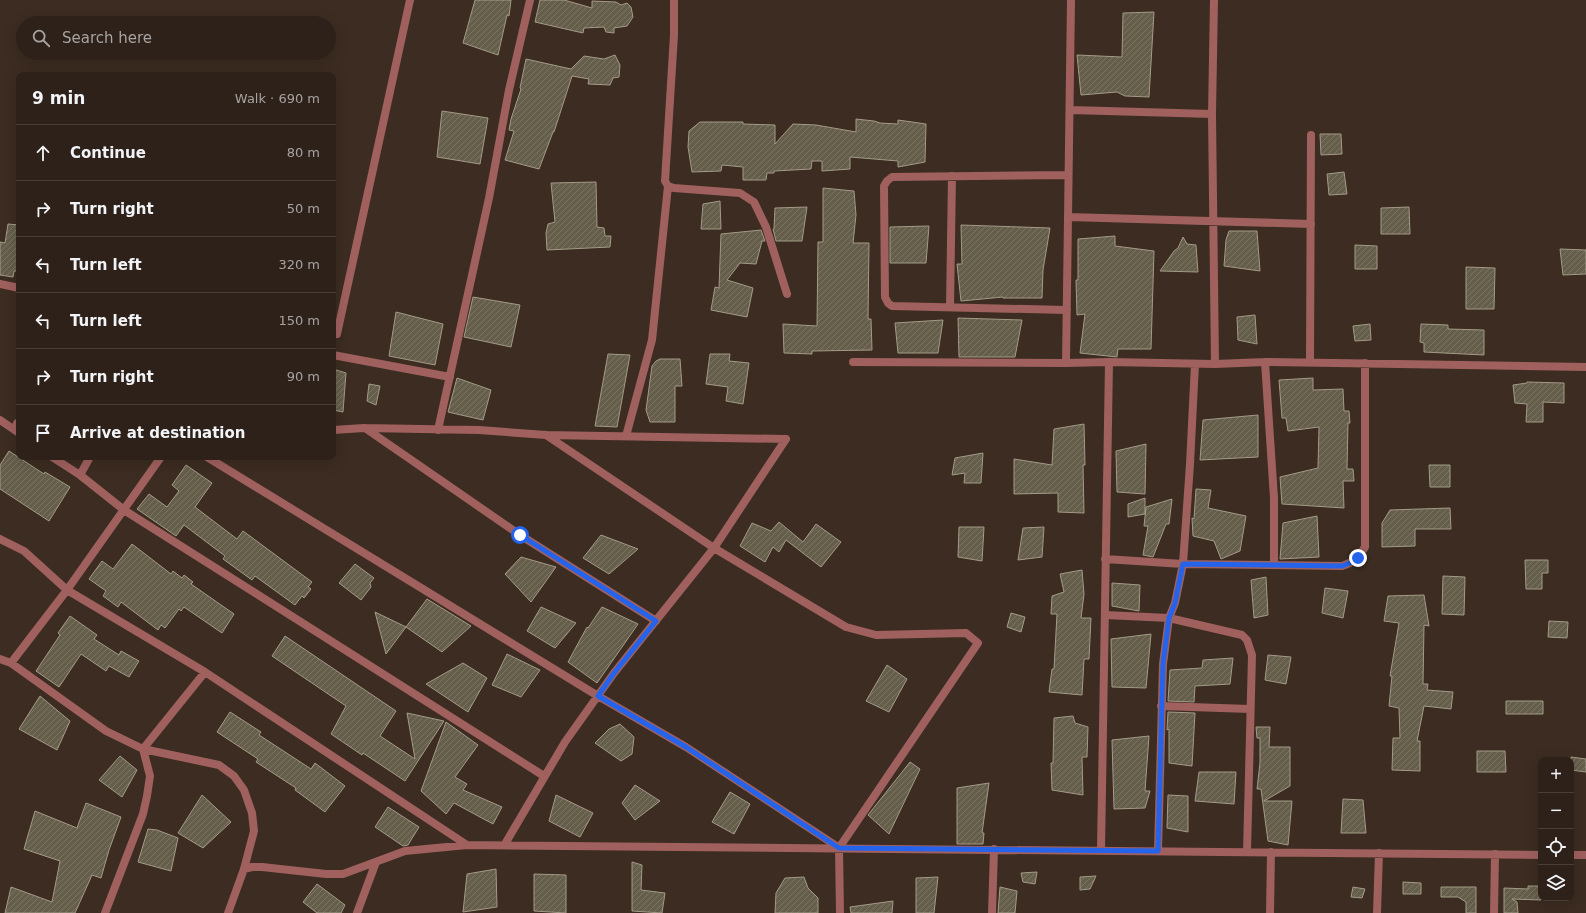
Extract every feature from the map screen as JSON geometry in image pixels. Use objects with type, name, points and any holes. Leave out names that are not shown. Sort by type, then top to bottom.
[{"type":"street","points":[[337,334],[410,0]]},
{"type":"street","points":[[438,430],[489,198],[509,90],[530,0]]},
{"type":"street","points":[[626,436],[652,340],[668,186],[665,181],[674,35],[674,0]]},
{"type":"street","points":[[1066,363],[1071,0]]},
{"type":"street","points":[[1214,0],[1212,114],[1215,364]]},
{"type":"street","points":[[1070,110],[1212,114]]},
{"type":"street","points":[[1310,362],[1311,135]]},
{"type":"street","points":[[1067,310],[892,306],[888,303],[885,297],[884,186],[892,177],[1068,175]]},
{"type":"street","points":[[950,307],[952,176]]},
{"type":"street","points":[[668,186],[740,193],[754,202],[766,227],[787,294]]},
{"type":"street","points":[[1068,217],[1214,220],[1311,224]]},
{"type":"street","points":[[0,284],[16,287]]},
{"type":"street","points":[[336,356],[450,377]]},
{"type":"street","points":[[853,362],[1109,362],[1195,364],[1310,362],[1586,367]]},
{"type":"street","points":[[1101,850],[1109,362]]},
{"type":"street","points":[[1265,362],[1274,498],[1274,565]]},
{"type":"street","points":[[1105,559],[1183,564],[1342,566],[1358,558],[1365,547],[1365,363]]},
{"type":"street","points":[[1158,851],[1163,664],[1169,618],[1175,603],[1183,564],[1195,364]]},
{"type":"street","points":[[0,420],[16,427]]},
{"type":"street","points":[[364,428],[520,535],[656,621]]},
{"type":"street","points":[[336,430],[364,428],[479,430],[546,435],[786,439],[714,548],[614,673],[566,742],[544,776],[505,844]]},
{"type":"street","points":[[546,435],[714,548],[846,627],[876,635],[966,633],[978,643],[839,848],[840,913]]},
{"type":"street","points":[[56,460],[124,510],[544,776]]},
{"type":"street","points":[[80,476],[88,460]]},
{"type":"street","points":[[10,663],[67,590],[159,460]]},
{"type":"street","points":[[212,460],[598,696],[686,747],[839,848]]},
{"type":"street","points":[[0,539],[24,550],[67,590],[205,672],[467,845]]},
{"type":"street","points":[[1105,615],[1169,618],[1242,635],[1247,640],[1252,655],[1247,852]]},
{"type":"street","points":[[0,659],[10,663],[106,731],[143,749],[218,765],[234,776],[244,790],[252,813],[254,831],[244,870],[228,913]]},
{"type":"street","points":[[143,749],[205,672]]},
{"type":"street","points":[[1161,706],[1250,709]]},
{"type":"street","points":[[106,913],[143,814],[150,776],[143,749]]},
{"type":"street","points":[[244,870],[252,867],[262,867],[326,874],[344,874],[405,851],[467,845],[505,844],[1538,854]]},
{"type":"street","points":[[992,913],[994,849]]},
{"type":"street","points":[[1270,913],[1271,852]]},
{"type":"street","points":[[1377,913],[1379,853]]},
{"type":"street","points":[[1494,913],[1495,854]]},
{"type":"street","points":[[1574,855],[1586,855]]},
{"type":"street","points":[[357,913],[376,862]]},
{"type":"building","points":[[475,0],[511,0],[509,16],[507,15],[498,55],[463,43]]},
{"type":"building","points":[[540,0],[564,0],[592,8],[592,1],[616,2],[621,5],[627,3],[631,7],[633,17],[627,26],[614,28],[614,33],[606,32],[604,27],[584,28],[583,33],[535,22]]},
{"type":"building","points":[[1154,12],[1149,97],[1125,96],[1117,92],[1081,95],[1077,55],[1122,57],[1123,13]]},
{"type":"building","points":[[615,55],[620,65],[619,77],[613,78],[610,85],[588,84],[589,79],[572,76],[554,132],[539,169],[505,160],[514,131],[509,130],[521,89],[526,59],[571,69],[584,56],[604,59]]},
{"type":"building","points":[[442,111],[488,118],[480,164],[437,157]]},
{"type":"building","points":[[856,119],[880,123],[898,124],[898,120],[926,124],[925,162],[898,167],[898,161],[850,157],[850,169],[822,171],[822,161],[812,161],[811,169],[774,171],[774,173],[767,173],[766,180],[743,180],[743,167],[722,165],[721,171],[692,172],[688,147],[689,131],[700,122],[743,122],[743,124],[775,125],[775,144],[793,124],[816,125],[856,132]]},
{"type":"building","points":[[1320,134],[1341,134],[1342,154],[1321,155]]},
{"type":"building","points":[[1344,172],[1347,194],[1329,195],[1327,174]]},
{"type":"building","points":[[596,182],[597,227],[604,228],[605,236],[611,236],[610,247],[547,250],[546,233],[548,224],[555,222],[551,183]]},
{"type":"building","points":[[823,188],[854,191],[856,215],[853,243],[869,243],[868,319],[871,319],[872,350],[812,351],[812,354],[784,353],[783,324],[817,326],[818,242],[823,242]]},
{"type":"building","points":[[720,201],[721,229],[701,229],[703,204]]},
{"type":"building","points":[[807,207],[802,241],[776,241],[773,229],[775,208]]},
{"type":"building","points":[[1409,207],[1410,234],[1381,234],[1381,208]]},
{"type":"building","points":[[8,224],[16,225],[16,271],[14,271],[13,277],[0,275],[0,242],[5,243]]},
{"type":"building","points":[[961,225],[1050,228],[1043,270],[1042,298],[1003,297],[961,301],[957,264],[962,264]]},
{"type":"building","points":[[929,226],[926,263],[890,263],[890,227]]},
{"type":"building","points":[[761,230],[765,241],[762,241],[756,264],[740,263],[727,280],[753,288],[747,317],[711,310],[715,287],[719,288],[721,234]]},
{"type":"building","points":[[1229,231],[1257,231],[1260,271],[1224,266],[1226,240]]},
{"type":"building","points":[[1115,236],[1115,246],[1154,251],[1151,349],[1118,349],[1117,357],[1080,353],[1085,314],[1077,315],[1076,280],[1078,280],[1078,239]]},
{"type":"building","points":[[1183,237],[1187,244],[1196,245],[1198,272],[1160,271],[1174,251],[1178,248]]},
{"type":"building","points":[[1355,245],[1377,246],[1377,269],[1355,269]]},
{"type":"building","points":[[1560,249],[1586,250],[1586,274],[1563,275]]},
{"type":"building","points":[[1466,267],[1495,268],[1494,309],[1466,309]]},
{"type":"building","points":[[473,297],[520,305],[511,347],[464,337]]},
{"type":"building","points":[[396,312],[443,324],[435,365],[389,356]]},
{"type":"building","points":[[1255,315],[1257,344],[1238,340],[1237,317]]},
{"type":"building","points":[[958,318],[1022,320],[1015,357],[959,357]]},
{"type":"building","points":[[943,320],[938,353],[898,353],[895,323]]},
{"type":"building","points":[[1370,324],[1371,340],[1355,341],[1353,326]]},
{"type":"building","points":[[1421,324],[1448,325],[1448,329],[1484,330],[1484,355],[1424,352],[1424,343],[1420,342]]},
{"type":"building","points":[[608,354],[630,355],[617,427],[595,426]]},
{"type":"building","points":[[710,354],[730,354],[729,361],[749,363],[743,404],[726,401],[728,387],[706,384]]},
{"type":"building","points":[[660,359],[680,359],[682,386],[675,386],[675,422],[650,422],[646,410],[652,366]]},
{"type":"building","points":[[336,370],[346,373],[343,412],[336,411]]},
{"type":"building","points":[[457,378],[491,390],[483,420],[448,412]]},
{"type":"building","points":[[1313,378],[1313,390],[1343,389],[1344,411],[1349,411],[1350,423],[1348,423],[1347,469],[1353,469],[1354,481],[1343,481],[1344,508],[1282,504],[1280,477],[1318,468],[1319,427],[1288,431],[1286,418],[1282,418],[1279,380]]},
{"type":"building","points":[[1527,382],[1564,383],[1564,403],[1543,402],[1543,422],[1526,422],[1527,404],[1515,403],[1513,385]]},
{"type":"building","points":[[369,384],[380,386],[376,405],[367,401]]},
{"type":"building","points":[[1258,415],[1258,457],[1200,460],[1203,420]]},
{"type":"building","points":[[1084,424],[1084,513],[1058,512],[1058,493],[1014,494],[1014,459],[1052,465],[1054,429]]},
{"type":"building","points":[[1146,444],[1145,494],[1117,492],[1116,451]]},
{"type":"building","points":[[9,451],[16,456],[16,460],[23,460],[44,474],[45,472],[70,487],[49,521],[0,489],[0,465]]},
{"type":"building","points":[[983,453],[981,483],[964,483],[965,473],[952,475],[955,458]]},
{"type":"building","points":[[186,465],[212,483],[195,507],[237,539],[243,531],[312,582],[308,587],[311,589],[304,598],[302,596],[295,605],[255,576],[252,580],[223,559],[225,556],[184,525],[176,536],[137,509],[149,494],[167,507],[179,491],[172,485]]},
{"type":"building","points":[[1429,465],[1450,465],[1450,487],[1430,487]]},
{"type":"building","points":[[1196,489],[1211,490],[1208,508],[1246,516],[1240,551],[1221,559],[1214,541],[1193,536],[1192,518],[1194,519]]},
{"type":"building","points":[[1145,498],[1145,514],[1128,517],[1128,504]]},
{"type":"building","points":[[1172,499],[1169,524],[1166,524],[1153,557],[1143,555],[1148,526],[1144,526],[1146,507]]},
{"type":"building","points":[[1450,508],[1451,529],[1415,529],[1415,546],[1382,547],[1382,523],[1390,510]]},
{"type":"building","points":[[1317,516],[1319,557],[1280,559],[1283,523]]},
{"type":"building","points":[[779,522],[803,542],[816,524],[841,542],[821,567],[786,540],[779,552],[773,547],[765,562],[740,546],[752,523],[771,531]]},
{"type":"building","points":[[959,527],[984,527],[982,561],[958,557]]},
{"type":"building","points":[[1044,527],[1042,557],[1018,560],[1023,528]]},
{"type":"building","points":[[601,535],[638,549],[609,574],[583,558]]},
{"type":"building","points":[[132,544],[171,574],[173,571],[182,578],[184,575],[193,582],[191,584],[234,614],[222,633],[184,607],[181,611],[179,609],[165,628],[161,625],[158,630],[121,602],[118,607],[103,596],[106,591],[89,579],[102,561],[113,569]]},
{"type":"building","points":[[521,557],[556,567],[531,602],[505,574]]},
{"type":"building","points":[[1525,560],[1548,560],[1548,573],[1542,573],[1542,589],[1526,589]]},
{"type":"building","points":[[355,564],[374,578],[370,583],[371,587],[361,600],[339,583]]},
{"type":"building","points":[[1082,570],[1084,594],[1081,618],[1091,618],[1089,659],[1084,659],[1082,695],[1049,692],[1052,669],[1054,669],[1057,614],[1051,614],[1052,596],[1064,592],[1060,574]]},
{"type":"building","points":[[1443,576],[1465,577],[1464,615],[1442,614]]},
{"type":"building","points":[[1266,577],[1268,615],[1254,618],[1251,580]]},
{"type":"building","points":[[1112,583],[1140,585],[1139,611],[1112,606]]},
{"type":"building","points":[[1325,588],[1348,591],[1343,618],[1322,613]]},
{"type":"building","points":[[1424,595],[1429,626],[1424,625],[1423,684],[1428,684],[1427,690],[1453,692],[1451,709],[1424,706],[1417,741],[1420,741],[1420,771],[1392,770],[1393,738],[1400,738],[1399,708],[1389,706],[1392,676],[1390,676],[1399,623],[1384,621],[1388,596]]},
{"type":"building","points":[[427,599],[471,626],[442,652],[406,627]]},
{"type":"building","points":[[541,607],[576,623],[555,648],[527,631]]},
{"type":"building","points":[[602,607],[638,624],[597,683],[568,662],[587,627],[588,628]]},
{"type":"building","points":[[375,612],[406,627],[386,654]]},
{"type":"building","points":[[1011,613],[1025,617],[1021,632],[1007,627]]},
{"type":"building","points":[[70,616],[97,635],[94,639],[119,655],[121,651],[139,661],[129,677],[109,666],[106,671],[81,654],[59,687],[36,671],[60,635],[58,633]]},
{"type":"building","points":[[1549,621],[1568,622],[1567,638],[1548,637]]},
{"type":"building","points":[[1151,634],[1146,688],[1112,687],[1111,639]]},
{"type":"building","points":[[285,636],[396,711],[380,736],[415,759],[407,713],[444,721],[405,781],[331,734],[346,706],[272,656]]},
{"type":"building","points":[[507,654],[540,670],[521,697],[492,685]]},
{"type":"building","points":[[1268,655],[1291,657],[1286,684],[1265,680]]},
{"type":"building","points":[[1233,658],[1230,684],[1195,686],[1194,702],[1168,701],[1170,670],[1202,668],[1203,660]]},
{"type":"building","points":[[463,663],[487,678],[468,712],[426,684]]},
{"type":"building","points":[[887,665],[907,679],[889,712],[866,701]]},
{"type":"building","points":[[40,696],[70,721],[57,750],[19,729]]},
{"type":"building","points":[[1506,701],[1543,701],[1543,714],[1506,714]]},
{"type":"building","points":[[230,712],[261,732],[259,735],[311,769],[315,763],[345,786],[325,812],[295,790],[296,788],[256,762],[258,759],[217,732]]},
{"type":"building","points":[[1168,712],[1195,713],[1192,766],[1169,763],[1169,729],[1167,730]]},
{"type":"building","points":[[1073,716],[1075,723],[1088,727],[1087,757],[1082,757],[1083,795],[1052,790],[1051,763],[1053,763],[1054,718]]},
{"type":"building","points":[[446,722],[478,745],[455,777],[467,784],[463,790],[502,807],[493,824],[454,803],[446,814],[421,791]]},
{"type":"building","points":[[620,724],[634,737],[632,754],[621,761],[595,743],[609,729]]},
{"type":"building","points":[[1256,727],[1270,727],[1269,747],[1290,747],[1290,786],[1264,801],[1292,801],[1288,845],[1268,841],[1261,789],[1257,789],[1260,763],[1260,738],[1257,738]]},
{"type":"building","points":[[1149,736],[1145,791],[1150,791],[1145,808],[1114,809],[1112,740]]},
{"type":"building","points":[[1477,751],[1505,751],[1506,772],[1477,772]]},
{"type":"building","points":[[120,756],[137,770],[122,797],[99,780]]},
{"type":"building","points":[[1574,757],[1586,759],[1586,772],[1574,770]]},
{"type":"building","points":[[910,762],[920,769],[889,834],[868,815]]},
{"type":"building","points":[[1199,772],[1236,772],[1234,804],[1195,801]]},
{"type":"building","points":[[989,783],[982,833],[984,833],[983,844],[957,844],[957,788]]},
{"type":"building","points":[[635,785],[660,801],[635,820],[622,803]]},
{"type":"building","points":[[730,792],[750,804],[734,834],[712,822]]},
{"type":"building","points":[[202,795],[231,822],[203,848],[178,833]]},
{"type":"building","points":[[556,795],[593,813],[580,837],[549,821]]},
{"type":"building","points":[[1168,795],[1188,796],[1188,832],[1167,828]]},
{"type":"building","points":[[1343,799],[1363,800],[1366,833],[1341,833]]},
{"type":"building","points":[[86,803],[121,817],[101,878],[92,875],[75,913],[5,913],[11,887],[52,902],[60,861],[24,849],[35,811],[77,828]]},
{"type":"building","points":[[388,807],[419,827],[408,845],[403,846],[375,827]]},
{"type":"building","points":[[148,829],[157,830],[178,838],[171,871],[138,862]]},
{"type":"building","points":[[632,862],[642,865],[641,890],[665,893],[662,913],[632,911]]},
{"type":"building","points":[[496,869],[497,907],[463,912],[467,874]]},
{"type":"building","points":[[1037,872],[1035,884],[1023,882],[1021,873]]},
{"type":"building","points":[[534,874],[566,875],[566,913],[534,911]]},
{"type":"building","points":[[1096,876],[1090,889],[1080,890],[1080,877]]},
{"type":"building","points":[[804,877],[808,888],[818,898],[818,913],[775,913],[776,893],[785,878]]},
{"type":"building","points":[[938,877],[934,913],[916,913],[916,878]]},
{"type":"building","points":[[1403,882],[1421,883],[1421,894],[1403,894]]},
{"type":"building","points":[[317,884],[345,905],[341,913],[317,913],[303,902]]},
{"type":"building","points":[[1528,886],[1538,886],[1538,900],[1512,899],[1517,902],[1518,913],[1504,913],[1504,888],[1528,889]]},
{"type":"building","points":[[1000,887],[1017,891],[1015,913],[998,913]]},
{"type":"building","points":[[1353,887],[1365,889],[1362,898],[1351,897]]},
{"type":"building","points":[[1441,887],[1476,887],[1476,913],[1466,913],[1466,902],[1458,897],[1441,897]]},
{"type":"building","points":[[893,901],[892,913],[851,913],[850,907]]},
{"type":"route","points":[[520,535],[583,573],[656,621],[614,673],[598,696],[686,747],[839,848],[1158,851],[1163,664],[1169,618],[1175,603],[1183,564],[1342,566],[1358,558]]}]
